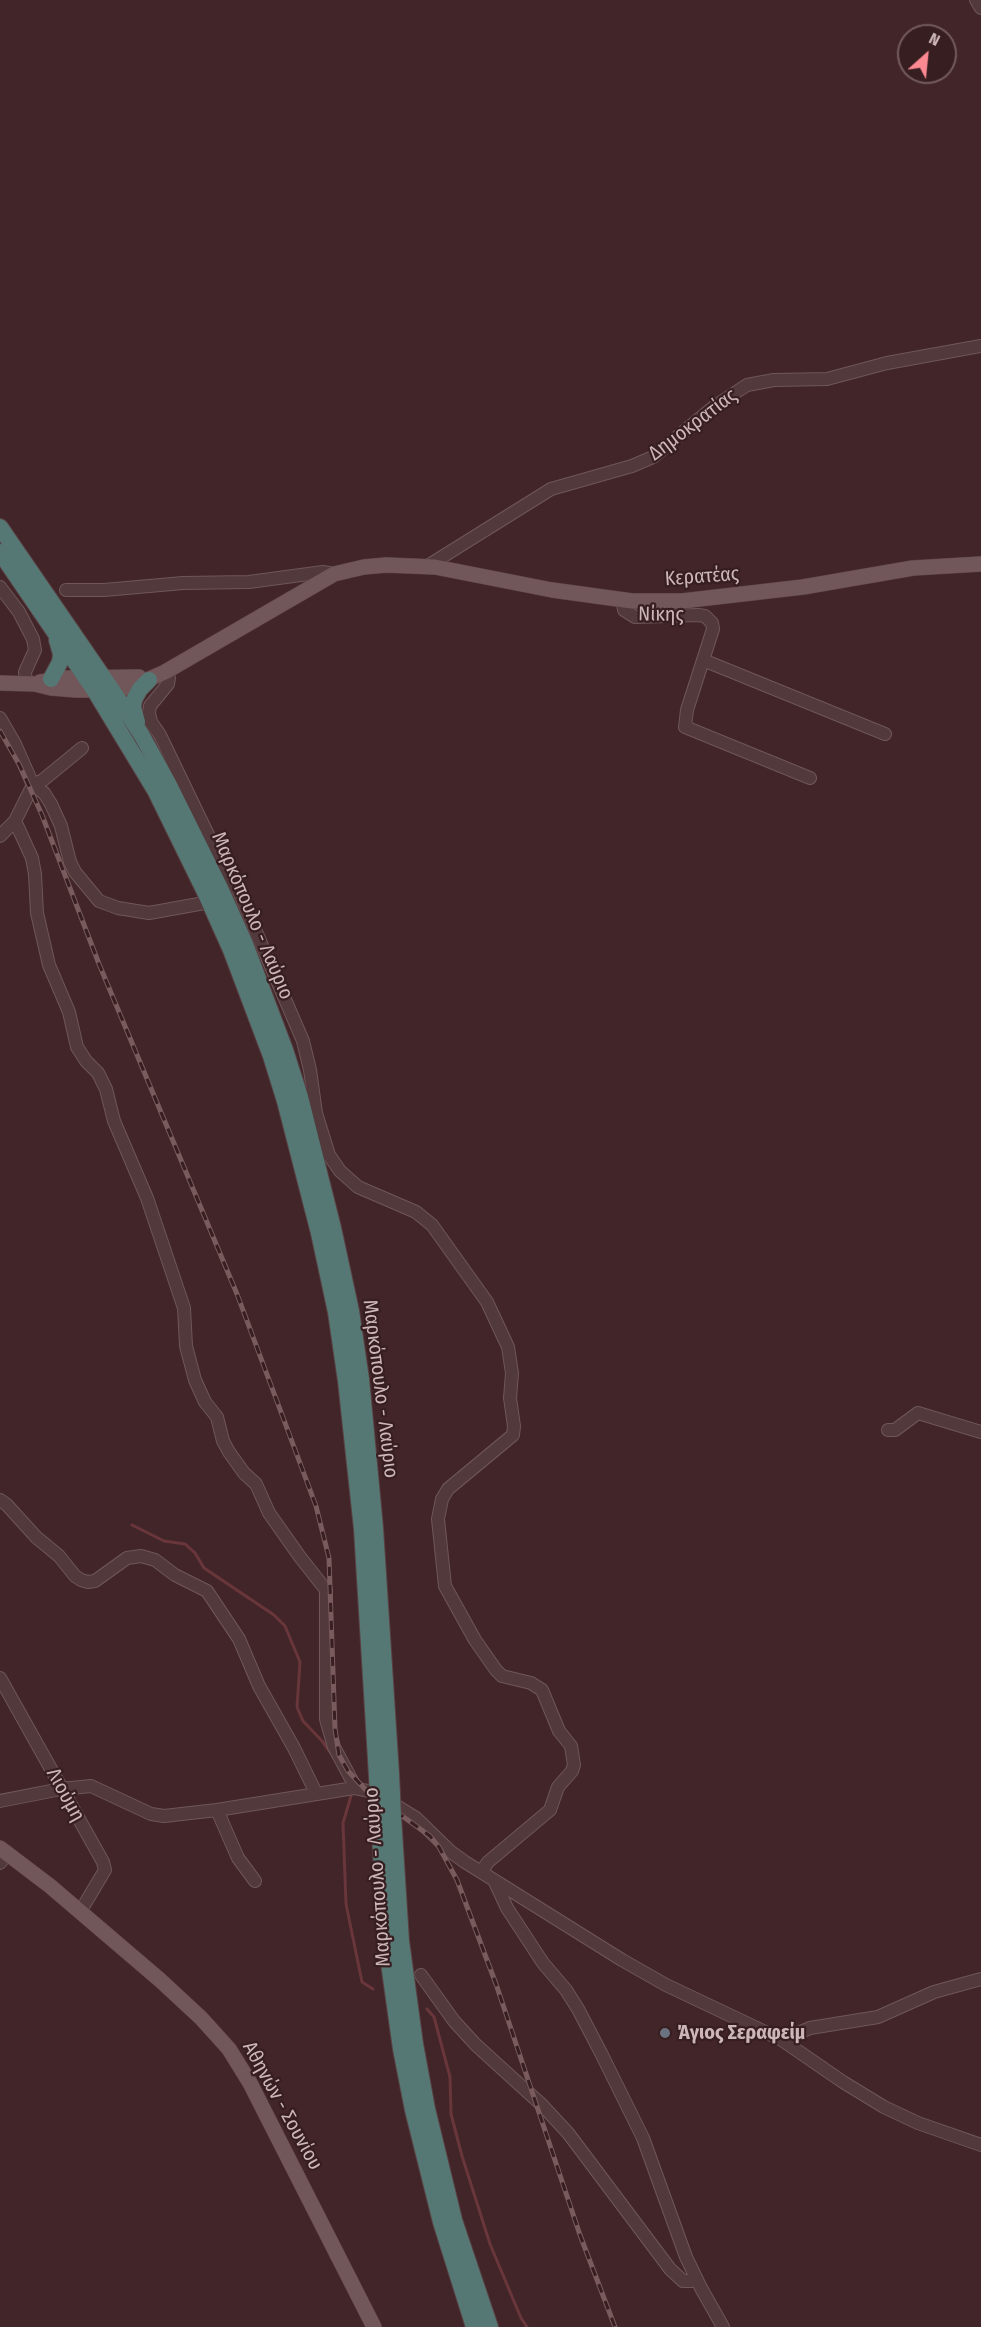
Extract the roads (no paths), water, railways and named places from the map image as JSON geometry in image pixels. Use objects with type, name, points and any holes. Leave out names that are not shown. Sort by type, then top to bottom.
[{"type":"highway","name":"Μαρκόπουλο - Λαύριο","points":[[0,527],[99,684],[155,790],[210,902],[251,1002],[285,1101],[319,1233],[336,1312],[346,1381],[401,1941],[415,2044],[432,2132],[454,2220],[490,2327]]},
{"type":"highway","name":"Μαρκόπουλο - Λαύριο","points":[[0,552],[53,628],[141,734],[192,830],[245,944],[285,1050],[316,1154],[351,1311],[361,1379],[375,1528],[384,1775]]},
{"type":"highway","points":[[51,679],[58,669],[61,654],[53,628]]},
{"type":"highway","points":[[141,734],[133,707],[136,694],[149,680]]},
{"type":"highway","name":"Μαρκόπουλο - Λαύριο","points":[[389,1812],[386,1942],[400,2049],[430,2182],[474,2327]]},
{"type":"main road","name":"Κερατέας","points":[[99,684],[131,687],[149,680],[334,574],[364,567],[386,565],[426,567],[552,590],[632,601],[682,602],[803,587],[913,568],[981,564]]},
{"type":"main road","points":[[30,683],[51,688],[99,684],[165,672]]},
{"type":"main road","points":[[1,686],[51,679],[99,684]]},
{"type":"main road","name":"Αθηνών - Σουνίου","points":[[3,1855],[80,1912],[181,1998],[229,2049],[250,2083],[374,2327]]},
{"type":"street","points":[[975,0],[981,8]]},
{"type":"street","name":"Δημοκρατίας","points":[[426,567],[551,489],[653,458],[715,406],[747,385],[774,380],[826,379],[887,363],[981,346]]},
{"type":"street","points":[[66,590],[104,590],[183,583],[249,582],[323,572],[334,574]]},
{"type":"street","points":[[0,587],[19,612],[33,639],[35,651],[25,672],[30,683]]},
{"type":"street","name":"Νίκης","points":[[622,599],[624,610],[635,617],[698,615],[710,619],[713,629],[703,660]]},
{"type":"street","points":[[810,778],[685,727],[687,710],[703,660],[885,734]]},
{"type":"street","points":[[165,672],[169,678],[168,684],[150,706],[151,722],[160,735],[225,870],[239,891],[303,1041],[316,1113],[329,1155],[340,1171],[358,1187],[416,1212],[432,1225],[488,1302],[508,1347],[512,1373],[510,1398],[513,1435],[448,1489],[442,1499],[438,1519],[445,1586],[475,1640],[496,1670],[502,1676],[531,1683],[542,1690],[559,1731],[571,1746],[574,1765],[572,1771],[558,1787],[550,1810],[480,1872]]},
{"type":"street","points":[[0,718],[33,784],[44,793],[51,804],[61,826],[70,862],[75,872],[99,900],[118,908],[149,913],[210,902]]},
{"type":"street","points":[[0,836],[15,821],[33,784],[43,780],[82,748]]},
{"type":"street","points":[[0,1801],[83,1785],[100,1788],[151,1814],[164,1816],[316,1794],[362,1790],[334,1748],[326,1719],[326,1590],[269,1513],[256,1484],[244,1473],[229,1452],[223,1442],[217,1417],[205,1402],[195,1380],[186,1346],[184,1308],[147,1198],[114,1121],[106,1089],[98,1073],[77,1047],[69,1012],[49,965],[37,913],[32,858],[15,821]]},
{"type":"street","points":[[888,1430],[895,1430],[918,1413],[981,1432]]},
{"type":"street","points":[[0,1500],[81,1580],[95,1581],[127,1558],[141,1556],[155,1560],[175,1575],[207,1591],[239,1640],[259,1686],[294,1748],[316,1794]]},
{"type":"street","name":"Λιούμη","points":[[0,1678],[103,1862],[105,1870],[80,1912]]},
{"type":"street","points":[[217,1810],[238,1858],[255,1881]]},
{"type":"street","points":[[389,1812],[416,1818],[451,1852],[480,1872],[537,1909],[666,1985],[782,2040],[884,2107],[981,2145]]},
{"type":"street","points":[[493,1879],[507,1908],[543,1963],[566,1990],[578,2009],[601,2053],[643,2138],[697,2281],[723,2327]]},
{"type":"street","points":[[421,1975],[454,2021],[476,2045],[542,2105],[568,2133],[670,2269],[683,2281],[697,2281]]},
{"type":"street","points":[[782,2040],[810,2028],[878,2017],[933,1992],[981,1979]]},
{"type":"waterway","points":[[132,1525],[164,1541],[185,1544],[195,1553],[204,1568],[274,1615],[285,1626],[300,1662],[297,1707],[303,1721],[333,1756]]},
{"type":"waterway","points":[[351,1796],[343,1823],[346,1904],[362,1982],[373,1989]]},
{"type":"waterway","points":[[427,2009],[434,2017],[450,2077],[451,2114],[462,2156],[490,2244],[521,2318],[527,2327]]},
{"type":"railway","points":[[0,731],[20,766],[42,815],[99,964],[237,1294],[316,1506],[329,1558],[335,1729],[339,1755],[348,1771],[366,1790],[430,1836],[439,1847],[457,1880],[496,1984],[580,2235],[615,2327]]},
{"type":"place","name":"Άγιος Σεραφείμ","points":[[665,2033]]}]
